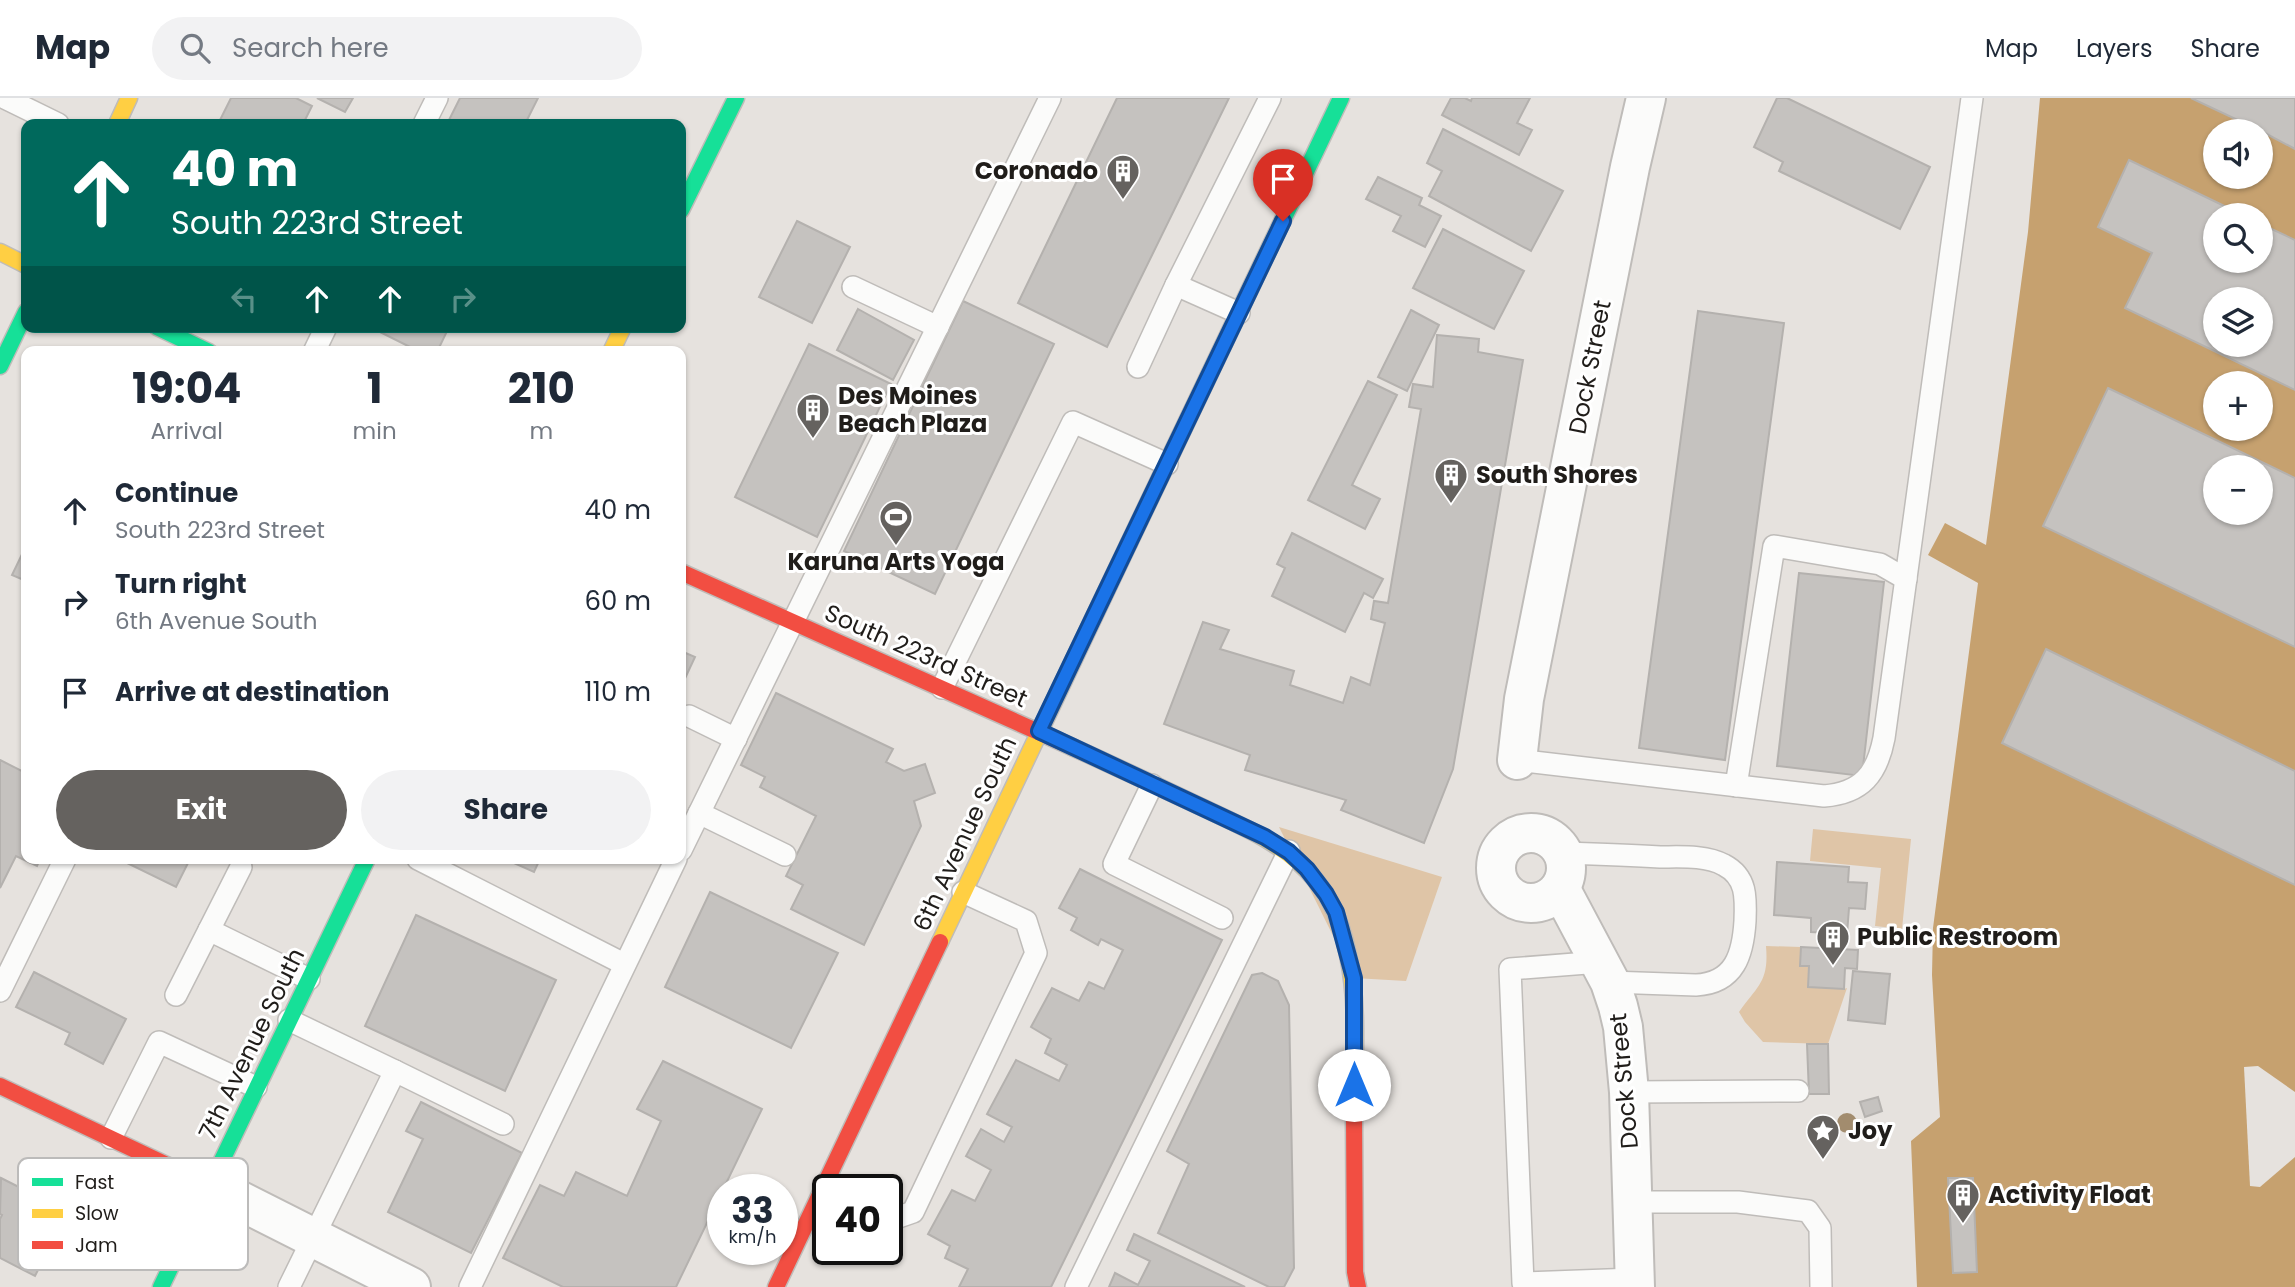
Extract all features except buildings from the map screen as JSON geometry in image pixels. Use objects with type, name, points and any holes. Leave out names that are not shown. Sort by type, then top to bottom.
[{"type":"street","points":[[120,119],[130,98]]},
{"type":"street","points":[[686,200],[736,98]]},
{"type":"street","name":"6th Avenue South","points":[[832,1174],[963,891],[1341,98]]},
{"type":"street","name":"Dock Street","points":[[1517,760],[1527,685],[1646,98]]},
{"type":"street","points":[[0,252],[21,262]]},
{"type":"street","points":[[0,366],[21,322]]},
{"type":"street","points":[[169,333],[197,346]]},
{"type":"street","name":"South 223rd Street","points":[[686,574],[1039,731],[1265,837],[1289,852],[1307,869],[1336,912],[1354,978],[1354,1282]]},
{"type":"street","name":"7th Avenue South","points":[[222,1158],[365,864]]},
{"type":"street","name":"Dock Street","points":[[1562,870],[1605,972],[1623,1027],[1629,1092],[1635,1283]]},
{"type":"street","points":[[0,1086],[153,1158]]},
{"type":"street","points":[[248,1204],[411,1287]]},
{"type":"street","name":"6th Avenue South","points":[[776,1287],[812,1216]]},
{"type":"street","name":"7th Avenue South","points":[[161,1287],[169,1270]]},
{"type":"lane","points":[[5,98],[48,119]]},
{"type":"lane","points":[[426,119],[437,98]]},
{"type":"lane","points":[[686,840],[1050,98]]},
{"type":"lane","points":[[1138,366],[1269,98]]},
{"type":"lane","points":[[1517,760],[1824,796],[1851,790],[1866,780],[1877,765],[1882,748],[1918,496],[1972,98]]},
{"type":"lane","points":[[1176,285],[1239,313]]},
{"type":"lane","points":[[853,287],[938,327]]},
{"type":"lane","points":[[942,688],[1073,422],[1167,464]]},
{"type":"lane","points":[[1736,786],[1774,546],[1880,564],[1906,579]]},
{"type":"lane","points":[[689,716],[736,739]]},
{"type":"lane","points":[[1152,785],[1114,864],[1222,918]]},
{"type":"lane","points":[[699,813],[785,855]]},
{"type":"lane","points":[[1076,1287],[1289,852]]},
{"type":"lane","points":[[1562,870],[1691,858],[1713,861],[1733,870],[1745,891],[1744,943],[1736,963],[1721,978],[1709,984],[1696,985],[1605,972],[1510,969],[1523,1283],[1635,1283]]},
{"type":"lane","points":[[0,990],[63,864]]},
{"type":"lane","points":[[428,864],[624,964]]},
{"type":"lane","points":[[470,1287],[674,864]]},
{"type":"lane","points":[[176,995],[241,867]]},
{"type":"lane","points":[[903,1215],[913,1212],[1035,953],[1026,921],[963,891]]},
{"type":"lane","points":[[209,930],[309,979]]},
{"type":"lane","points":[[289,1020],[503,1124]]},
{"type":"lane","points":[[111,1138],[159,1042],[256,1087]]},
{"type":"lane","points":[[289,1287],[395,1071]]},
{"type":"lane","points":[[1629,1092],[1798,1091]]},
{"type":"lane","points":[[1632,1202],[1738,1202],[1808,1212],[1820,1228],[1821,1287]]},
{"type":"shaded area","points":[[2040,98],[2295,98],[2295,1287],[1917,1287],[1911,1141],[1940,1117],[1932,975],[1933,928],[1978,583],[1928,555],[1945,523],[1986,545],[2028,232]]},
{"type":"shaded area","points":[[1279,827],[1442,877],[1406,981],[1354,978]]},
{"type":"shaded area","points":[[1813,829],[1911,839],[1902,929],[1875,926],[1881,868],[1810,861]]},
{"type":"shaded area","points":[[1766,946],[1801,947],[1800,965],[1809,966],[1844,989],[1847,988],[1828,1044],[1763,1042],[1745,1022],[1739,1012],[1764,976]]},
{"type":"pier","points":[[2258,1066],[2295,1092],[2295,1157],[2260,1187],[2250,1186],[2244,1067]]},
{"type":"traffic: fast","points":[[686,200],[736,98]]},
{"type":"traffic: fast","points":[[1129,543],[1341,98]]},
{"type":"traffic: fast","points":[[0,366],[21,322]]},
{"type":"traffic: fast","points":[[169,333],[197,346]]},
{"type":"traffic: fast","points":[[223,1158],[365,864]]},
{"type":"traffic: fast","points":[[161,1287],[169,1270]]},
{"type":"traffic: slow","points":[[119,119],[129,98]]},
{"type":"traffic: slow","points":[[0,252],[21,262]]},
{"type":"traffic: slow","points":[[614,346],[620,333]]},
{"type":"traffic: slow","points":[[940,942],[1129,543]]},
{"type":"traffic: slow","points":[[1072,747],[1248,829],[1293,858],[1312,875],[1327,897],[1339,923],[1348,955],[1355,1015],[1354,1115]]},
{"type":"traffic: jam","points":[[686,574],[1072,747]]},
{"type":"traffic: jam","points":[[776,1287],[940,942]]},
{"type":"traffic: jam","points":[[0,1086],[152,1158]]},
{"type":"traffic: jam","points":[[1354,1115],[1355,1272],[1358,1287]]},
{"type":"place","name":"Coronado","points":[[1123,201]]},
{"type":"place","name":"Des Moines Beach Plaza","points":[[813,440]]},
{"type":"place","name":"South Shores","points":[[1451,505]]},
{"type":"place","name":"Karuna Arts Yoga","points":[[896,547]]},
{"type":"place","name":"Public Restroom","points":[[1833,967]]},
{"type":"place","name":"Joy","points":[[1823,1161]]},
{"type":"place","name":"Activity Float","points":[[1963,1225]]},
{"type":"route","points":[[1283,221],[1039,731],[1265,837],[1296,857],[1307,869],[1336,912],[1354,978],[1354,1085]]}]
